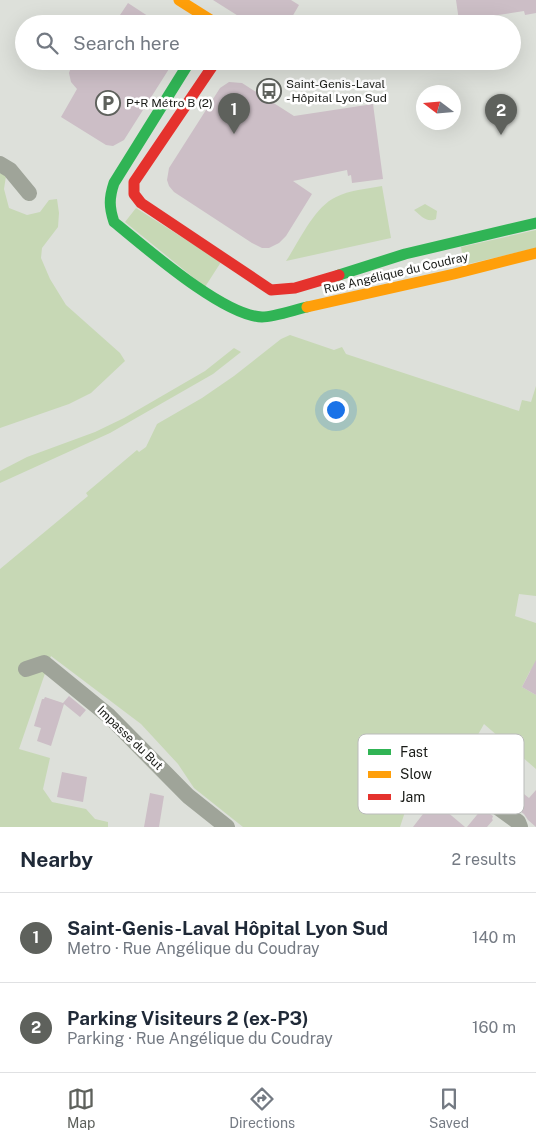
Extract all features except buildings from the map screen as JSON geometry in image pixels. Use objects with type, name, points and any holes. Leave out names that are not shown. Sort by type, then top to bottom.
[{"type":"street","points":[[179,0],[203,15]]},
{"type":"street","points":[[197,11],[198,15]]},
{"type":"street","name":"Rue Angélique du Coudray","points":[[184,70],[114,183],[109,198],[110,210],[114,222],[136,240],[209,296],[234,310],[454,274],[536,253]]},
{"type":"street","points":[[210,70],[134,182],[134,194],[141,203],[231,262],[244,286],[268,304]]},
{"type":"street","points":[[0,164],[10,170],[29,193]]},
{"type":"street","name":"Rue Angélique du Coudray","points":[[268,304],[295,288],[405,254],[536,222]]},
{"type":"street","points":[[234,310],[244,286]]},
{"type":"street","name":"Impasse du But","points":[[26,669],[44,664],[109,716],[188,796],[227,827]]},
{"type":"street","points":[[507,814],[518,822],[520,827]]},
{"type":"green space","points":[[0,173],[6,176],[4,189],[9,208],[27,215],[40,212],[49,200],[57,199],[58,227],[42,248],[41,258],[50,279],[66,305],[120,353],[125,361],[91,393],[69,404],[0,428]]},
{"type":"green space","points":[[382,186],[391,238],[286,261],[314,217],[328,202],[347,193]]},
{"type":"green space","points":[[425,204],[437,211],[436,219],[430,220],[422,217],[414,210]]},
{"type":"green space","points":[[136,208],[221,262],[205,287],[125,222]]},
{"type":"green space","points":[[536,230],[536,248],[464,265],[461,247]]},
{"type":"green space","points":[[290,335],[334,350],[342,347],[346,354],[519,411],[522,400],[531,402],[536,386],[536,596],[519,594],[515,616],[536,623],[536,668],[530,671],[522,687],[536,695],[536,769],[524,759],[524,734],[496,734],[484,724],[478,734],[358,734],[358,814],[404,814],[400,827],[243,827],[194,788],[178,764],[141,724],[51,656],[19,749],[50,758],[43,789],[52,802],[86,809],[95,819],[108,822],[108,827],[0,827],[0,569],[88,496],[86,493],[137,450],[139,452],[146,447],[157,424],[202,398],[234,376],[281,339]]},
{"type":"green space","points":[[234,348],[241,352],[213,374],[110,433],[0,483],[0,471],[27,457],[95,432],[124,418],[205,371]]},
{"type":"traffic: fast","points":[[184,70],[114,183],[110,202],[114,222],[164,263],[206,293],[246,314],[267,317],[307,307]]},
{"type":"traffic: fast","points":[[339,275],[405,254],[536,223]]},
{"type":"traffic: slow","points":[[179,0],[203,15]]},
{"type":"traffic: slow","points":[[307,307],[454,274],[536,253]]},
{"type":"traffic: jam","points":[[210,70],[134,182],[134,194],[141,203],[271,290],[295,288],[339,275]]},
{"type":"place","name":"Saint-Genis-Laval - Hôpital Lyon Sud","points":[[269,91]]},
{"type":"place","name":"P+R Métro B (2)","points":[[108,103]]},
{"type":"place","name":"Saint-Genis-Laval Hôpital Lyon Sud","points":[[234,134]]},
{"type":"place","name":"Parking Visiteurs 2 (ex-P3)","points":[[501,135]]}]
